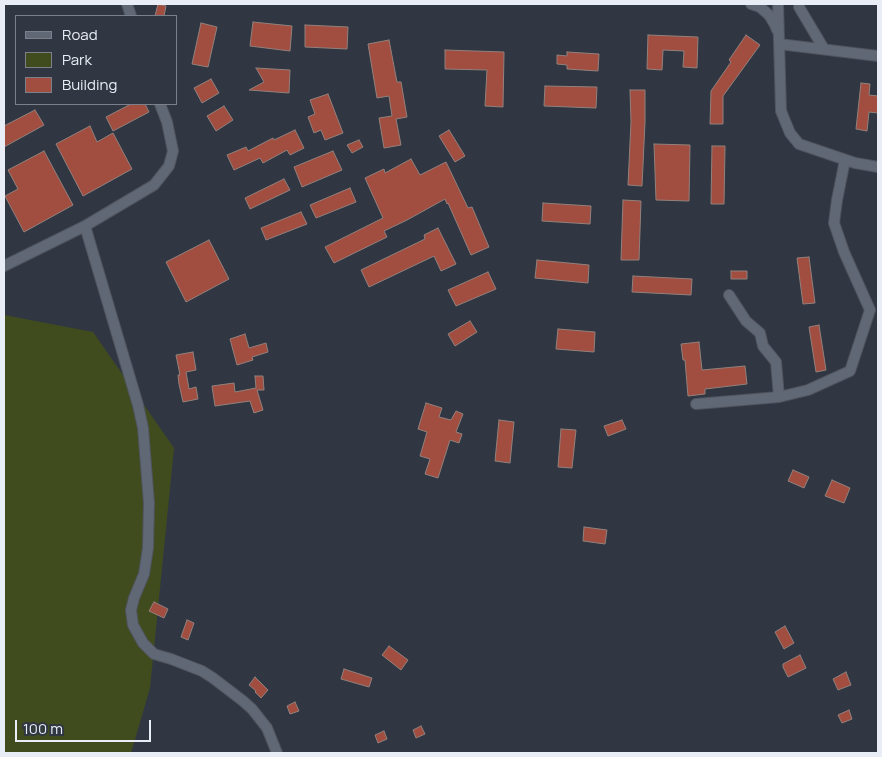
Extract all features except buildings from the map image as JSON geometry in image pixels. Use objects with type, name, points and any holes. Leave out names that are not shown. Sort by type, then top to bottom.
[{"type":"street","points":[[752,4],[760,7],[769,15],[775,25],[779,40]]},
{"type":"street","points":[[778,4],[780,111],[790,133],[799,144],[855,163],[878,167]]},
{"type":"street","points":[[799,4],[824,49]]},
{"type":"street","points":[[779,40],[824,49],[878,56]]},
{"type":"street","points":[[4,266],[85,226],[154,185],[169,166],[173,151],[167,122],[160,105]]},
{"type":"street","points":[[696,404],[780,397],[808,390],[850,371],[870,310],[844,252],[834,223],[845,160]]},
{"type":"street","points":[[85,226],[138,405],[143,428],[149,502],[148,548],[144,574],[134,598],[132,610],[133,625],[143,643],[154,654],[202,671],[221,683],[247,705],[267,728],[278,753]]},
{"type":"street","points":[[730,295],[746,320],[760,333],[763,346],[776,362],[780,397]]},
{"type":"green space","points":[[4,315],[93,332],[174,448],[150,688],[131,753],[4,753]]}]
